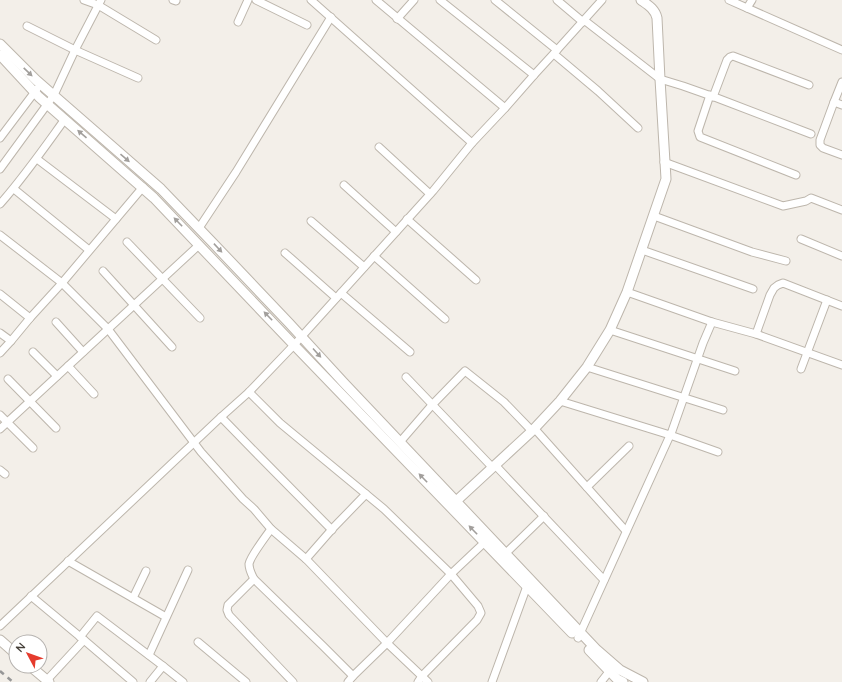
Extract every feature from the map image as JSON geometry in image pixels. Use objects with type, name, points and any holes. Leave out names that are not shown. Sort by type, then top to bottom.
[{"type":"street","points":[[84,0],[99,3],[156,40]]},
{"type":"street","points":[[238,22],[248,0]]},
{"type":"street","points":[[256,0],[307,25]]},
{"type":"street","points":[[311,0],[472,143]]},
{"type":"street","points":[[376,0],[505,108]]},
{"type":"street","points":[[397,19],[414,0]]},
{"type":"street","points":[[440,0],[534,75]]},
{"type":"street","points":[[495,0],[556,52],[638,128]]},
{"type":"street","points":[[557,0],[660,80],[712,96],[811,134]]},
{"type":"street","points":[[0,626],[249,392],[294,345],[396,232],[472,143],[602,0]]},
{"type":"street","points":[[453,503],[533,430],[560,401],[587,367],[610,330],[627,292],[666,179],[657,18],[654,4],[641,0]]},
{"type":"street","points":[[729,0],[842,50]]},
{"type":"street","points":[[747,8],[752,0]]},
{"type":"street","points":[[0,169],[54,95],[99,3]]},
{"type":"street","points":[[199,228],[236,172],[331,17]]},
{"type":"street","points":[[27,26],[75,50],[138,78]]},
{"type":"street","points":[[0,44],[41,84],[161,189],[400,442],[453,503]]},
{"type":"street","points":[[0,55],[48,105],[154,198],[294,345],[453,503],[488,540],[527,586],[612,668],[619,679],[643,682]]},
{"type":"street","points":[[796,175],[700,137],[698,131],[727,60],[730,57],[733,56],[810,85]]},
{"type":"street","points":[[842,82],[820,140],[820,145],[823,148],[842,155]]},
{"type":"street","points":[[1,135],[41,84]]},
{"type":"street","points":[[834,102],[842,105]]},
{"type":"street","points":[[0,204],[14,189],[37,159],[65,119]]},
{"type":"street","points":[[379,147],[430,194]]},
{"type":"street","points":[[37,159],[116,219]]},
{"type":"street","points":[[664,162],[783,206],[806,201],[811,198],[842,210]]},
{"type":"street","points":[[344,185],[396,232]]},
{"type":"street","points":[[0,353],[62,283],[143,187]]},
{"type":"street","points":[[14,189],[89,250]]},
{"type":"street","points":[[654,216],[752,252],[786,261]]},
{"type":"street","points":[[407,219],[476,280]]},
{"type":"street","points":[[311,221],[364,267]]},
{"type":"street","points":[[0,235],[62,283],[108,329],[201,452],[243,499],[254,509],[271,529],[306,559],[423,680],[477,620],[481,614],[478,606],[451,574],[384,509],[280,423],[249,392]]},
{"type":"street","points":[[801,239],[842,256]]},
{"type":"street","points":[[127,242],[200,318]]},
{"type":"street","points":[[0,429],[199,245]]},
{"type":"street","points":[[642,250],[753,289]]},
{"type":"street","points":[[285,253],[410,352]]},
{"type":"street","points":[[374,256],[445,319]]},
{"type":"street","points":[[103,271],[172,347]]},
{"type":"street","points":[[756,334],[770,295],[774,288],[783,283],[842,306]]},
{"type":"street","points":[[627,292],[712,322],[756,334],[842,365]]},
{"type":"street","points":[[0,294],[30,318]]},
{"type":"street","points":[[801,370],[827,300]]},
{"type":"street","points":[[56,322],[83,352]]},
{"type":"street","points":[[579,636],[670,435],[712,322]]},
{"type":"street","points":[[610,330],[735,371]]},
{"type":"street","points":[[0,333],[11,341]]},
{"type":"street","points":[[33,352],[57,376]]},
{"type":"street","points":[[68,366],[94,394]]},
{"type":"street","points":[[587,367],[723,410]]},
{"type":"street","points":[[400,442],[432,405],[465,371],[504,402],[533,430],[626,531]]},
{"type":"street","points":[[406,377],[432,405],[544,516],[604,580]]},
{"type":"street","points":[[8,378],[56,428]]},
{"type":"street","points":[[560,401],[670,435],[718,452]]},
{"type":"street","points":[[0,415],[33,448]]},
{"type":"street","points":[[221,417],[332,530]]},
{"type":"street","points":[[587,487],[629,446]]},
{"type":"street","points":[[306,559],[366,494]]},
{"type":"street","points":[[506,553],[544,516]]},
{"type":"street","points":[[271,529],[249,565],[254,579],[353,676]]},
{"type":"street","points":[[348,682],[387,643],[451,574],[488,540]]},
{"type":"street","points":[[488,540],[506,553],[579,636]]},
{"type":"street","points":[[68,561],[166,617]]},
{"type":"street","points":[[149,655],[188,570]]},
{"type":"street","points":[[133,598],[146,571]]},
{"type":"street","points":[[254,579],[228,605],[227,610],[229,616],[288,680]]},
{"type":"street","points":[[492,682],[527,586]]},
{"type":"street","points":[[32,596],[132,682]]},
{"type":"street","points":[[40,674],[48,681],[82,639],[97,616],[183,682]]},
{"type":"street","points":[[0,640],[8,647]]},
{"type":"street","points":[[198,642],[246,682]]},
{"type":"street","points":[[150,682],[163,666]]},
{"type":"street","points":[[601,682],[612,668]]},
{"type":"railway","points":[[0,671],[13,682]]}]
